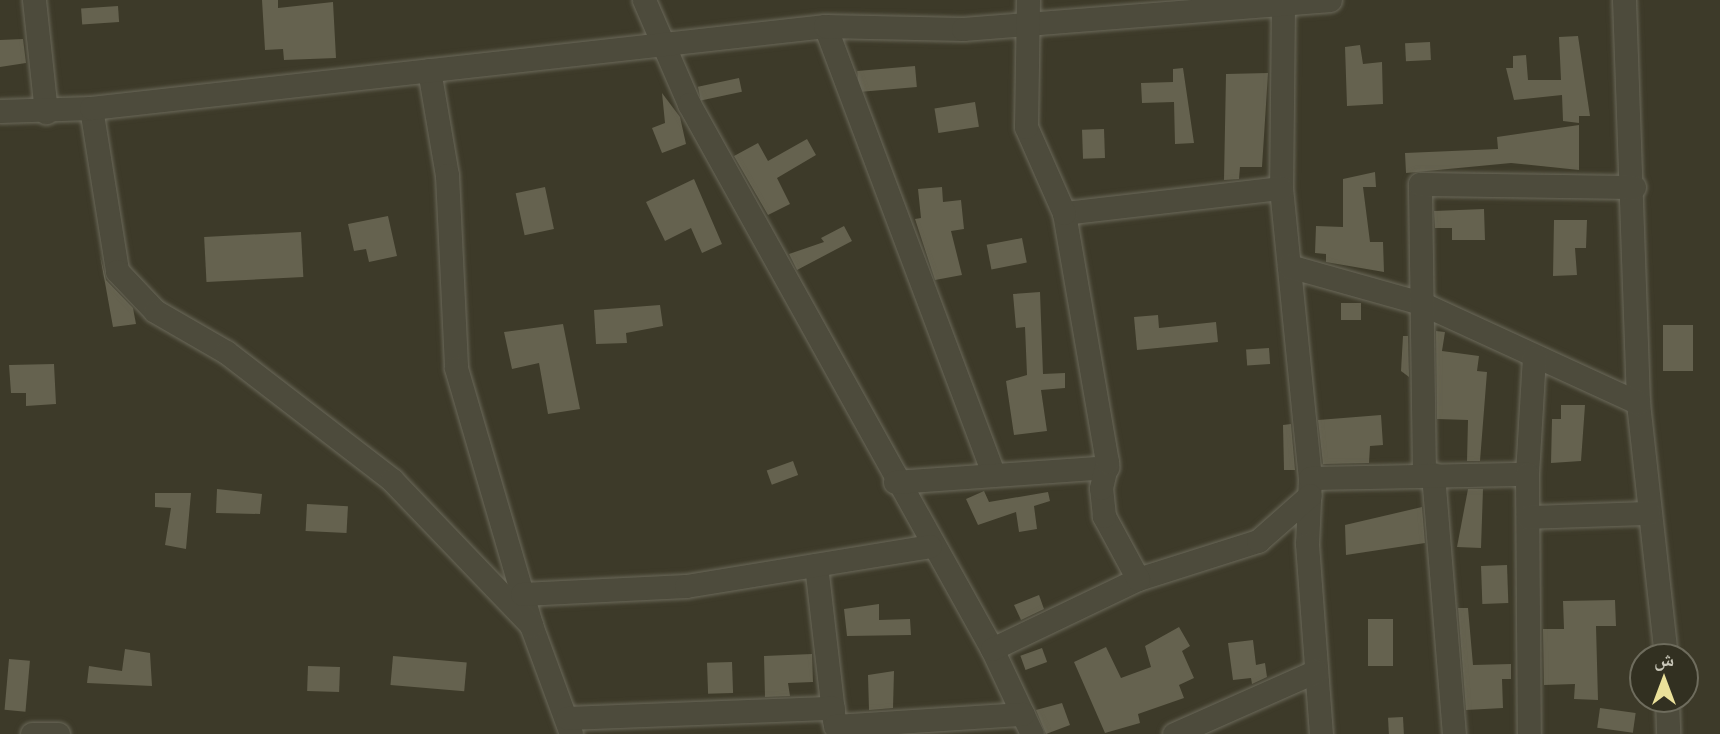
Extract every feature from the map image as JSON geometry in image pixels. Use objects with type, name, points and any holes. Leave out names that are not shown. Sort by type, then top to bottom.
[{"type":"street","points":[[34,0],[46,112]]},
{"type":"street","points":[[429,70],[447,175],[456,368],[531,625],[569,726],[834,722],[1028,724],[992,649],[930,546],[659,44],[644,0]]},
{"type":"street","points":[[1028,0],[1030,25],[1026,127],[1064,213],[1107,467],[1101,488],[1104,516],[1138,579]]},
{"type":"street","points":[[0,111],[46,112],[91,108],[825,26],[1030,25],[1330,0]]},
{"type":"street","points":[[1624,0],[1634,187],[1638,403],[1664,643]]},
{"type":"street","points":[[1278,4],[1281,188],[1310,486],[1316,671],[1321,734]]},
{"type":"street","points":[[825,26],[993,473]]},
{"type":"street","points":[[91,108],[117,271],[155,311],[226,352],[392,480],[531,625]]},
{"type":"street","points":[[1454,734],[1428,474],[1421,303],[1420,184],[1634,187]]},
{"type":"street","points":[[1064,213],[1281,188]]},
{"type":"street","points":[[1289,266],[1421,303],[1638,403]]},
{"type":"street","points":[[1528,734],[1527,474],[1534,356]]},
{"type":"street","points":[[895,481],[1107,467]]},
{"type":"street","points":[[992,649],[1138,579],[1258,541],[1310,486],[1428,474],[1527,474]]},
{"type":"street","points":[[1528,517],[1649,513]]},
{"type":"street","points":[[522,594],[686,586],[930,546]]},
{"type":"street","points":[[816,565],[834,722]]},
{"type":"street","points":[[1174,734],[1316,671]]},
{"type":"street","points":[[1667,713],[1668,734]]},
{"type":"street","points":[[32,734],[58,734]]},
{"type":"building","points":[[262,0],[278,0],[278,8],[333,2],[336,58],[284,60],[283,49],[265,50]]},
{"type":"building","points":[[118,6],[119,22],[82,25],[81,9]]},
{"type":"building","points":[[1578,36],[1590,116],[1579,116],[1579,123],[1563,121],[1562,95],[1514,100],[1506,68],[1513,68],[1513,56],[1526,55],[1528,80],[1561,80],[1559,37]]},
{"type":"building","points":[[23,39],[26,63],[0,67],[0,40]]},
{"type":"building","points":[[1430,42],[1431,60],[1406,61],[1405,43]]},
{"type":"building","points":[[1360,45],[1363,64],[1382,62],[1383,104],[1347,106],[1345,47]]},
{"type":"building","points":[[915,66],[917,87],[859,92],[857,71]]},
{"type":"building","points":[[1183,68],[1194,143],[1175,144],[1174,102],[1142,103],[1141,83],[1173,82],[1173,69]]},
{"type":"building","points":[[1268,73],[1262,167],[1240,167],[1239,179],[1224,180],[1226,74]]},
{"type":"building","points":[[739,78],[742,92],[701,100],[698,87]]},
{"type":"building","points":[[662,93],[680,117],[686,144],[662,153],[652,128],[665,123]]},
{"type":"building","points":[[975,102],[979,127],[938,133],[935,108]]},
{"type":"building","points":[[1579,125],[1579,170],[1511,163],[1406,173],[1405,153],[1498,149],[1497,137]]},
{"type":"building","points":[[1104,129],[1105,158],[1083,159],[1082,130]]},
{"type":"building","points":[[807,139],[816,155],[777,178],[790,204],[768,215],[734,156],[758,143],[768,161]]},
{"type":"building","points":[[1375,172],[1376,187],[1363,187],[1370,242],[1383,242],[1384,272],[1326,262],[1326,254],[1315,253],[1316,226],[1343,227],[1343,179]]},
{"type":"building","points":[[694,179],[722,244],[702,253],[691,228],[665,241],[646,202]]},
{"type":"building","points":[[545,187],[554,229],[525,235],[516,193]]},
{"type":"building","points":[[942,187],[943,202],[961,200],[964,229],[951,231],[962,275],[935,280],[915,219],[921,218],[918,189]]},
{"type":"building","points":[[1484,209],[1485,240],[1452,240],[1452,228],[1435,228],[1434,211]]},
{"type":"building","points":[[388,216],[397,256],[369,262],[366,249],[354,251],[348,224]]},
{"type":"building","points":[[1554,220],[1587,220],[1586,248],[1575,248],[1577,275],[1553,276]]},
{"type":"building","points":[[844,226],[852,241],[797,270],[789,254],[824,242],[821,238]]},
{"type":"building","points":[[301,232],[303,277],[206,282],[204,237]]},
{"type":"building","points":[[1022,238],[1027,263],[991,269],[987,245]]},
{"type":"building","points":[[100,255],[106,280],[133,308],[136,324],[113,327]]},
{"type":"building","points":[[1040,292],[1043,374],[1065,373],[1065,388],[1041,390],[1047,431],[1014,435],[1006,381],[1027,375],[1025,327],[1016,328],[1013,294]]},
{"type":"building","points":[[1341,303],[1361,303],[1361,320],[1341,320]]},
{"type":"building","points":[[660,305],[663,326],[626,333],[627,343],[596,344],[594,310]]},
{"type":"building","points":[[1158,315],[1159,328],[1216,322],[1218,342],[1137,350],[1134,317]]},
{"type":"building","points":[[563,324],[580,409],[548,414],[539,363],[512,369],[504,332]]},
{"type":"building","points":[[1663,325],[1693,325],[1693,371],[1663,371]]},
{"type":"building","points":[[1436,331],[1445,332],[1442,351],[1479,356],[1477,371],[1487,372],[1480,461],[1467,461],[1468,420],[1437,419]]},
{"type":"building","points":[[1403,336],[1408,336],[1409,377],[1401,371]]},
{"type":"building","points":[[1269,348],[1270,364],[1247,366],[1246,350]]},
{"type":"building","points":[[54,364],[56,404],[26,406],[26,393],[11,393],[9,365]]},
{"type":"building","points":[[1561,405],[1585,405],[1581,461],[1551,463],[1552,419],[1561,419]]},
{"type":"building","points":[[1381,415],[1383,445],[1370,446],[1369,463],[1323,464],[1318,420]]},
{"type":"building","points":[[1291,424],[1295,470],[1284,470],[1283,425]]},
{"type":"building","points":[[793,461],[798,475],[772,485],[767,471]]},
{"type":"building","points":[[217,489],[262,494],[260,514],[216,513]]},
{"type":"building","points":[[1468,489],[1483,489],[1481,548],[1457,547]]},
{"type":"building","points":[[984,491],[989,502],[1048,492],[1050,501],[1034,506],[1037,529],[1019,532],[1016,512],[978,525],[966,499]]},
{"type":"building","points":[[155,493],[191,493],[186,549],[165,545],[171,508],[155,507]]},
{"type":"building","points":[[307,504],[348,506],[347,533],[306,531]]},
{"type":"building","points":[[1422,507],[1425,543],[1346,555],[1345,525]]},
{"type":"building","points":[[1507,565],[1508,603],[1482,604],[1481,566]]},
{"type":"building","points":[[1039,595],[1044,609],[1021,620],[1014,605]]},
{"type":"building","points":[[1615,600],[1616,626],[1596,626],[1598,700],[1574,699],[1575,684],[1544,685],[1543,629],[1564,629],[1563,601]]},
{"type":"building","points":[[879,604],[879,620],[910,619],[911,635],[847,636],[844,609]]},
{"type":"building","points":[[1458,608],[1468,608],[1473,665],[1511,664],[1511,679],[1502,679],[1503,708],[1466,710]]},
{"type":"building","points":[[1368,619],[1393,619],[1393,666],[1368,666]]},
{"type":"building","points":[[1179,627],[1190,646],[1182,651],[1194,678],[1179,685],[1184,698],[1138,714],[1140,723],[1105,733],[1074,662],[1106,647],[1121,678],[1151,667],[1145,646]]},
{"type":"building","points":[[1253,640],[1256,665],[1265,663],[1267,677],[1252,684],[1251,678],[1233,680],[1228,643]]},
{"type":"building","points":[[1042,648],[1047,662],[1026,670],[1020,656]]},
{"type":"building","points":[[125,649],[150,653],[152,686],[87,683],[89,666],[122,671]]},
{"type":"building","points":[[812,654],[813,682],[788,683],[790,696],[765,697],[764,656]]},
{"type":"building","points":[[393,656],[467,662],[464,691],[390,685]]},
{"type":"building","points":[[9,659],[30,661],[25,712],[5,710]]},
{"type":"building","points":[[732,662],[733,693],[708,694],[707,663]]},
{"type":"building","points":[[308,666],[340,667],[339,692],[307,691]]},
{"type":"building","points":[[894,671],[893,708],[869,710],[868,675]]},
{"type":"building","points":[[1062,703],[1070,725],[1046,734],[1036,710]]},
{"type":"building","points":[[1600,708],[1636,713],[1633,733],[1597,728]]},
{"type":"building","points":[[1403,717],[1404,734],[1389,734],[1388,718]]}]
